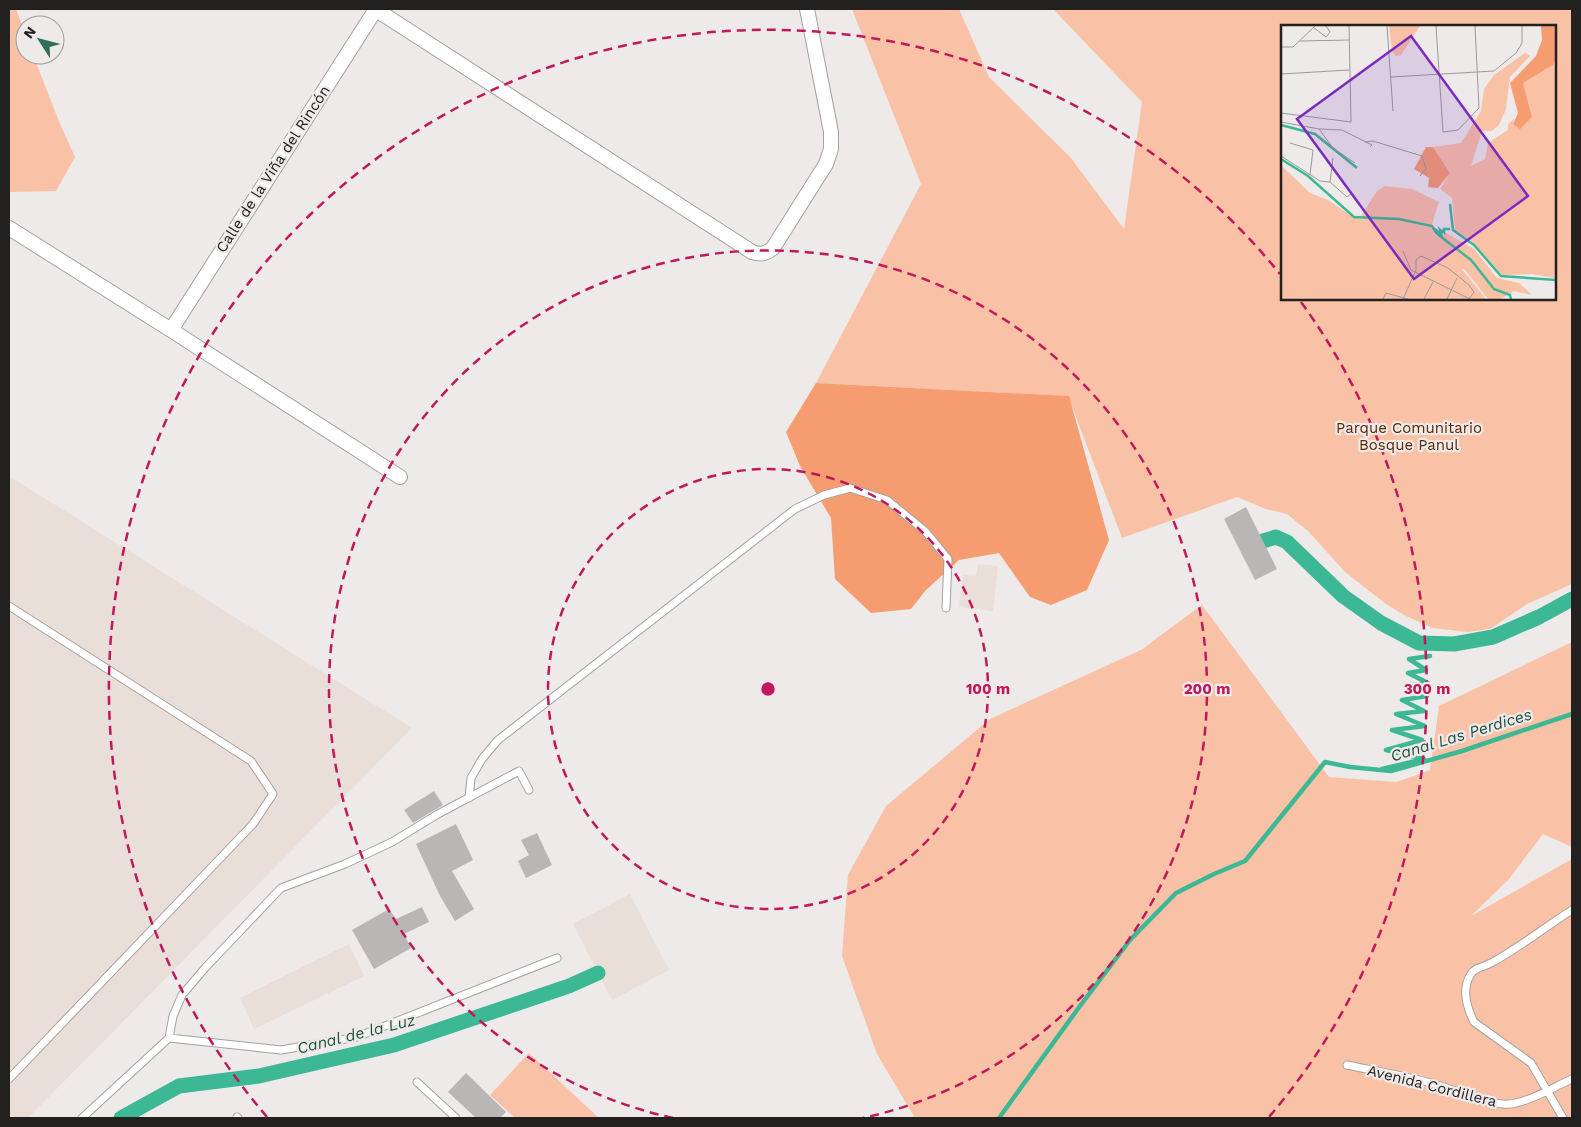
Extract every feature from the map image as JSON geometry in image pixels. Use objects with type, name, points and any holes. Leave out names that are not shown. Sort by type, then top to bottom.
[{"type":"street","points":[[375,9],[757,254],[768,252],[773,248],[823,171],[829,157],[832,140],[831,132],[807,9]]},
{"type":"street","name":"Calle de la Viña del Rincón","points":[[171,330],[375,9]]},
{"type":"street","points":[[9,228],[400,477]]},
{"type":"lane","points":[[469,798],[471,778],[482,759],[498,740],[795,509],[824,495],[850,488],[887,500],[925,531],[948,559],[946,608]]},
{"type":"lane","points":[[9,606],[251,761],[273,794],[254,824],[9,1079]]},
{"type":"lane","points":[[82,1118],[169,1038],[173,1016],[182,995],[205,968],[282,888],[345,864],[392,842],[519,771],[529,790]]},
{"type":"lane","points":[[1563,1118],[1530,1063],[1474,1022],[1465,991],[1469,976],[1474,970],[1490,963],[1572,910]]},
{"type":"lane","points":[[169,1038],[282,1050],[357,1037],[557,958]]},
{"type":"lane","name":"Avenida Cordillera","points":[[1347,1065],[1434,1084],[1502,1105],[1516,1103],[1548,1091],[1572,1079]]},
{"type":"lane","points":[[417,1082],[456,1118]]},
{"type":"shaded area","points":[[816,383],[1069,396],[1109,540],[1087,590],[1051,605],[1030,597],[999,553],[959,560],[926,590],[911,609],[871,613],[835,579],[831,518],[800,466],[786,432]]},
{"type":"shaded area","points":[[9,476],[412,728],[28,1118],[9,1118]]},
{"type":"shaded area","points":[[978,564],[998,566],[993,611],[959,607],[963,575],[976,576]]},
{"type":"shaded area","points":[[630,894],[669,970],[612,1000],[573,924]]},
{"type":"shaded area","points":[[349,944],[364,976],[254,1029],[240,998]]},
{"type":"green space","points":[[9,9],[16,9],[18,15],[15,15],[15,65],[37,65],[75,157],[56,191],[9,192]]},
{"type":"green space","name":"Parque Comunitario Bosque Panul","points":[[852,9],[959,9],[989,77],[1071,158],[1124,229],[1142,102],[1053,9],[1572,9],[1572,584],[1527,604],[1490,629],[1468,632],[1433,628],[1404,615],[1386,604],[1345,572],[1309,532],[1287,514],[1266,509],[1237,497],[1122,538],[1068,396],[816,383],[921,184]]},
{"type":"green space","points":[[1202,605],[1329,777],[1397,782],[1430,770],[1439,706],[1572,642],[1572,847],[1543,834],[1509,879],[1471,916],[1572,859],[1572,1118],[915,1118],[877,1054],[842,956],[848,875],[886,806],[990,719],[1143,649]]},
{"type":"green space","points":[[529,1053],[599,1118],[515,1118],[490,1095]]},
{"type":"building","points":[[1246,507],[1277,569],[1255,580],[1224,519]]},
{"type":"building","points":[[434,791],[443,805],[413,823],[404,810]]},
{"type":"building","points":[[456,824],[473,860],[452,871],[474,909],[455,921],[440,896],[416,844]]},
{"type":"building","points":[[537,833],[552,865],[526,878],[518,861],[529,855],[521,840]]},
{"type":"building","points":[[422,907],[429,922],[404,934],[411,948],[374,969],[352,930],[389,909],[396,919]]},
{"type":"building","points":[[466,1073],[506,1112],[500,1118],[476,1118],[448,1092]]},
{"type":"waterway","points":[[1263,541],[1276,537],[1287,542],[1343,596],[1381,623],[1419,643],[1454,644],[1493,637],[1539,617],[1572,599]]},
{"type":"waterway","name":"Canal Las Perdices","points":[[1382,769],[1424,759],[1386,750],[1422,740],[1392,730],[1425,726],[1396,714],[1424,711],[1402,700],[1427,696],[1405,686],[1428,683],[1408,673],[1426,670],[1409,659],[1430,656]]},
{"type":"waterway","name":"Canal Las Perdices","points":[[999,1118],[1130,940],[1176,893],[1245,861],[1325,762],[1350,767],[1391,771],[1462,751],[1572,714]]},
{"type":"waterway","name":"Canal de la Luz","points":[[121,1118],[179,1086],[259,1076],[394,1045],[569,986],[598,973]]}]
